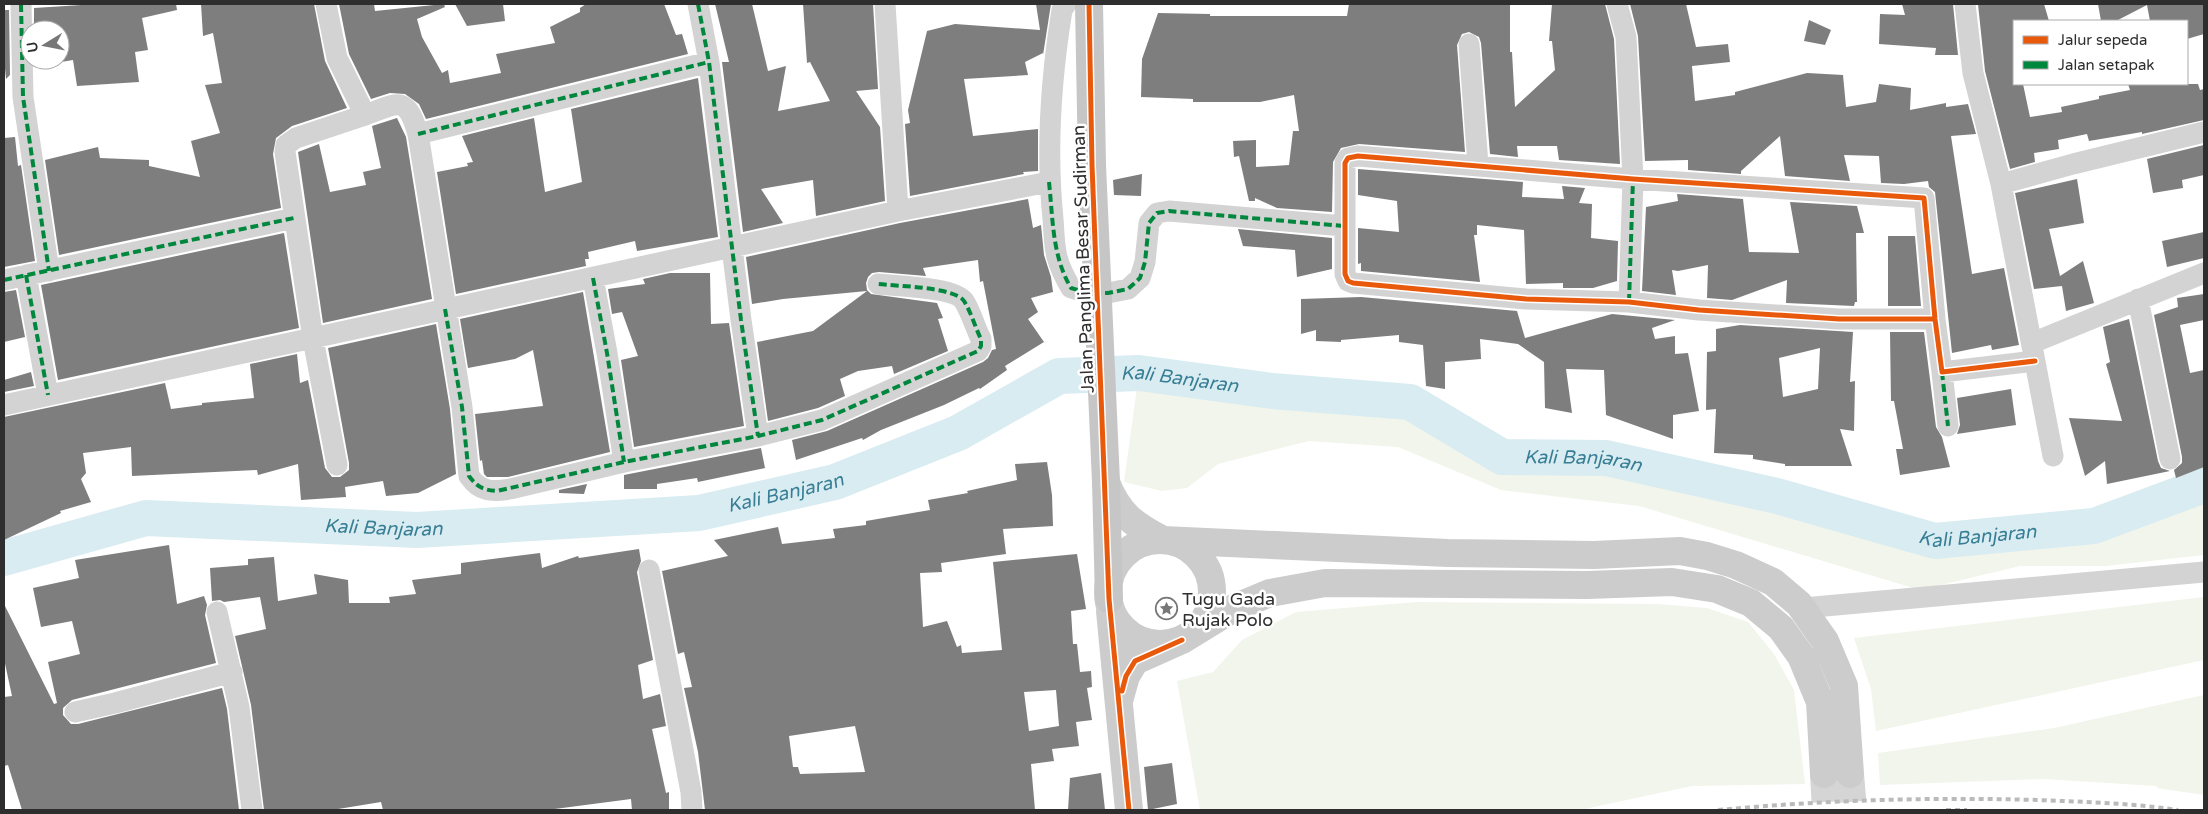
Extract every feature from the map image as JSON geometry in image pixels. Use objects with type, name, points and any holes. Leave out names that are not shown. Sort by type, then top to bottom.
[{"type":"main road","name":"Jalan Panglima Besar Sudirman","points":[[1089,4],[1092,165],[1106,482],[1109,599]]},
{"type":"main road","points":[[1106,482],[1113,500],[1124,515],[1140,528],[1163,540],[1180,544],[1195,553],[1206,566],[1212,583],[1212,600],[1206,616],[1196,630],[1182,640],[1168,644],[1142,641],[1130,634],[1120,624],[1113,612],[1109,599]]},
{"type":"main road","points":[[1119,701],[1126,676],[1135,661],[1182,640],[1234,608],[1270,594],[1325,583],[1587,585],[1672,582],[1717,589],[1751,603],[1781,628],[1800,656],[1820,702],[1837,774],[1844,686],[1826,641],[1803,608],[1773,582],[1736,565],[1707,556],[1680,552],[1594,555],[1448,553],[1163,540],[1141,544],[1122,557],[1114,569],[1109,584],[1109,599],[1129,810]]},
{"type":"street","points":[[21,4],[23,97],[50,270]]},
{"type":"street","points":[[326,4],[337,58],[364,115]]},
{"type":"street","points":[[698,4],[709,62],[758,436]]},
{"type":"street","points":[[886,4],[898,211]]},
{"type":"street","points":[[1066,4],[1062,10],[1055,67],[1049,182],[1057,256],[1062,273],[1071,288],[1088,293],[1128,290],[1140,278],[1145,262],[1149,224],[1157,213],[1169,211],[1344,226]]},
{"type":"street","points":[[1617,4],[1626,37],[1633,179],[1629,302]]},
{"type":"street","points":[[1965,4],[1973,73],[2002,184],[2053,456]]},
{"type":"street","points":[[1469,44],[1478,165]]},
{"type":"street","points":[[418,134],[709,62]]},
{"type":"street","points":[[337,465],[313,339],[294,218],[285,152],[286,144],[296,138],[389,106],[402,104],[410,111],[418,134],[462,407],[469,476],[483,490],[497,491],[624,462],[758,436],[822,420],[978,351],[981,346],[981,340],[963,299],[956,294],[940,290],[878,284]]},
{"type":"street","points":[[2002,184],[2073,164],[2204,132]]},
{"type":"street","points":[[1935,319],[1839,319],[1699,310],[1629,302],[1526,299],[1353,283],[1348,280],[1345,274],[1345,163],[1348,158],[1358,156],[1633,179],[1924,198],[1935,319],[1948,426]]},
{"type":"street","points":[[4,405],[898,211],[1049,182]]},
{"type":"street","points":[[4,280],[294,218]]},
{"type":"street","points":[[1942,372],[2033,352],[2138,300],[2204,273]]},
{"type":"street","points":[[26,275],[48,395]]},
{"type":"street","points":[[594,278],[624,462]]},
{"type":"street","points":[[2138,300],[2170,459]]},
{"type":"street","points":[[649,570],[691,792],[692,810]]},
{"type":"street","points":[[1803,608],[2204,572]]},
{"type":"street","points":[[217,612],[239,707],[252,810]]},
{"type":"street","points":[[75,712],[232,672]]},
{"type":"shaded area","points":[[1139,373],[1272,391],[1410,402],[1502,457],[1606,458],[1777,496],[1935,541],[2094,526],[2204,485],[2204,555],[2106,566],[2020,566],[1920,590],[1639,506],[1501,490],[1398,447],[1309,441],[1218,464],[1187,488],[1162,491],[1124,482]]},
{"type":"shaded area","points":[[2204,597],[2204,660],[1876,731],[1871,689],[1854,638]]},
{"type":"shaded area","points":[[1417,602],[1658,604],[1707,608],[1748,622],[1774,654],[1794,690],[1805,784],[1692,786],[1580,810],[1200,810],[1177,681],[1213,672],[1242,640],[1296,612]]},
{"type":"shaded area","points":[[2204,695],[2204,795],[2157,788],[2157,786],[2044,779],[1880,785],[1878,753],[2054,728]]},
{"type":"building","points":[[97,4],[176,4],[177,10],[142,18],[148,50],[135,52],[139,82],[77,86],[73,60],[70,60],[70,20],[34,20],[34,8]]},
{"type":"building","points":[[201,4],[314,4],[325,61],[347,108],[292,126],[276,138],[273,154],[281,208],[59,255],[45,160],[98,147],[100,158],[149,160],[149,166],[200,177],[191,141],[220,133],[205,85],[222,83],[213,33],[203,36]]},
{"type":"building","points":[[339,4],[374,4],[375,11],[444,4],[445,7],[417,19],[422,37],[442,73],[448,70],[450,83],[501,73],[496,54],[555,43],[550,27],[580,12],[580,8],[586,4],[664,4],[676,35],[682,34],[688,54],[426,119],[419,104],[405,94],[390,93],[371,99],[349,54]]},
{"type":"building","points":[[455,4],[503,4],[505,21],[467,26]]},
{"type":"building","points":[[715,4],[752,4],[768,71],[786,66],[778,111],[830,101],[810,62],[807,63],[803,4],[873,4],[878,89],[856,91],[880,127],[885,201],[816,216],[813,180],[761,189],[783,223],[743,232],[722,62],[729,62]]},
{"type":"building","points":[[1036,4],[1051,4],[1043,55],[1043,53],[1025,62],[1028,75],[964,79],[973,136],[1038,129],[1038,171],[1023,172],[1024,174],[910,196],[905,124],[910,123],[908,110],[927,31],[955,24],[1040,30]]},
{"type":"building","points":[[1349,4],[1510,4],[1510,52],[1512,52],[1515,107],[1555,70],[1552,41],[1549,41],[1552,4],[1605,4],[1614,39],[1620,164],[1559,160],[1557,146],[1517,146],[1518,157],[1490,154],[1481,43],[1479,37],[1469,32],[1462,34],[1457,45],[1465,152],[1359,144],[1341,148],[1333,162],[1332,212],[1277,208],[1255,198],[1255,201],[1249,201],[1239,156],[1234,157],[1233,141],[1256,140],[1256,167],[1289,165],[1293,131],[1299,131],[1294,95],[1260,102],[1193,102],[1193,99],[1141,97],[1142,59],[1158,13],[1210,14],[1210,16],[1347,16]]},
{"type":"building","points":[[1630,4],[1686,4],[1696,47],[1728,44],[1730,62],[1692,66],[1695,101],[1735,95],[1735,92],[1807,73],[1843,75],[1846,107],[1876,102],[1879,84],[1911,88],[1910,110],[1946,103],[1946,107],[1968,104],[1976,134],[1951,136],[1972,274],[2004,268],[2019,345],[1992,350],[1991,345],[1952,353],[1935,192],[1929,187],[1928,181],[1904,184],[1881,183],[1879,156],[1844,155],[1850,181],[1785,176],[1780,136],[1741,171],[1741,174],[1688,170],[1688,160],[1645,161],[1638,36]]},
{"type":"building","points":[[1902,4],[1953,4],[1958,55],[1935,55],[1936,48],[1879,44],[1880,14],[1905,15]]},
{"type":"building","points":[[1978,4],[2044,4],[2049,20],[2013,20],[2013,85],[2023,85],[2030,117],[2062,112],[2061,107],[2099,99],[2099,96],[2130,90],[2128,85],[2198,84],[2200,90],[2204,89],[2204,120],[2142,134],[2142,132],[2089,141],[2087,134],[2058,140],[2059,149],[2034,153],[2035,162],[2010,169],[1985,71]]},
{"type":"building","points":[[2098,4],[2204,4],[2204,34],[2188,39],[2188,20],[2150,20],[2147,5],[2118,20],[2101,20]]},
{"type":"building","points":[[4,10],[9,10],[10,75],[6,79],[4,58]]},
{"type":"building","points":[[1809,20],[1831,30],[1825,45],[1804,41]]},
{"type":"building","points":[[698,78],[718,237],[637,251],[635,241],[588,252],[589,259],[585,259],[586,266],[456,294],[437,172],[468,166],[467,163],[473,162],[462,136],[534,118],[545,192],[582,182],[571,109]]},
{"type":"building","points":[[397,118],[406,137],[432,299],[323,323],[298,152],[319,144],[330,192],[366,185],[363,172],[381,168],[372,126]]},
{"type":"building","points":[[15,137],[18,166],[21,165],[35,261],[4,267],[4,138]]},
{"type":"building","points":[[2204,145],[2204,175],[2182,180],[2183,188],[2153,193],[2147,159]]},
{"type":"building","points":[[1358,169],[1523,182],[1522,197],[1564,199],[1562,186],[1585,188],[1579,203],[1592,204],[1591,238],[1618,241],[1617,281],[1593,288],[1563,288],[1563,283],[1526,284],[1524,230],[1477,225],[1477,235],[1474,235],[1480,282],[1361,271],[1361,263],[1358,264],[1358,228],[1399,232],[1397,201],[1358,195]]},
{"type":"building","points":[[1142,174],[1141,196],[1114,195],[1113,180]]},
{"type":"building","points":[[2077,179],[2084,223],[2049,229],[2060,276],[2083,261],[2094,303],[2066,311],[2062,286],[2034,289],[2015,193]]},
{"type":"building","points":[[1677,194],[1743,199],[1749,252],[1799,253],[1790,202],[1857,206],[1864,233],[1856,233],[1857,302],[1855,302],[1854,306],[1786,303],[1787,280],[1732,300],[1707,298],[1708,265],[1678,271],[1672,270],[1676,295],[1642,291],[1646,207],[1678,201]]},
{"type":"building","points":[[1028,199],[1033,228],[1041,225],[1044,255],[1051,277],[1053,292],[1031,298],[1038,312],[1028,319],[1044,342],[1005,366],[1007,370],[980,389],[881,430],[863,440],[862,438],[796,460],[792,440],[827,431],[983,362],[988,358],[992,350],[996,349],[983,281],[980,282],[978,260],[923,268],[926,276],[872,273],[866,283],[867,290],[871,294],[937,303],[943,318],[938,319],[948,351],[894,374],[892,366],[858,371],[840,379],[845,396],[818,408],[768,421],[757,342],[813,331],[867,291],[752,304],[746,257],[900,223]]},
{"type":"building","points":[[1238,229],[1332,238],[1332,269],[1297,277],[1295,250],[1243,246]]},
{"type":"building","points":[[2204,232],[2204,258],[2167,267],[2162,241]]},
{"type":"building","points":[[284,233],[299,328],[58,380],[41,285]]},
{"type":"building","points":[[1888,236],[1915,236],[1921,306],[1888,306]]},
{"type":"building","points":[[670,273],[710,273],[711,324],[729,323],[744,426],[634,447],[621,360],[638,356],[622,312],[612,314],[608,289],[645,284],[643,279]]},
{"type":"building","points":[[16,290],[25,337],[4,342],[4,292]]},
{"type":"building","points":[[583,292],[610,452],[508,477],[487,477],[484,474],[482,460],[480,461],[475,414],[543,406],[533,350],[515,359],[468,368],[460,319]]},
{"type":"building","points":[[2204,294],[2204,320],[2180,325],[2190,373],[2204,370],[2204,467],[2176,478],[2174,470],[2182,463],[2182,457],[2154,315],[2178,307],[2177,298]]},
{"type":"building","points":[[1361,297],[1517,311],[1525,338],[1612,314],[1675,320],[1652,328],[1655,339],[1675,336],[1675,354],[1688,353],[1699,411],[1673,415],[1673,439],[1606,415],[1604,370],[1566,369],[1572,413],[1545,408],[1544,362],[1518,344],[1480,339],[1481,359],[1445,362],[1445,389],[1426,386],[1423,345],[1399,342],[1399,335],[1341,340],[1341,342],[1316,341],[1316,330],[1301,334],[1301,299]]},
{"type":"building","points":[[2129,319],[2158,461],[2161,468],[2170,471],[2107,484],[2105,461],[2085,476],[2069,418],[2122,421],[2106,364],[2110,362],[2103,327]]},
{"type":"building","points":[[436,324],[450,409],[456,474],[418,493],[386,496],[383,481],[345,487],[346,497],[301,500],[298,464],[258,475],[257,470],[132,476],[131,447],[83,453],[86,473],[81,479],[91,502],[60,511],[61,513],[4,540],[4,417],[165,383],[171,409],[202,405],[202,403],[254,398],[250,364],[297,354],[300,383],[308,380],[325,468],[332,477],[340,477],[349,470],[349,463],[328,348]]},
{"type":"building","points":[[1740,325],[1853,332],[1850,382],[1855,381],[1854,431],[1840,429],[1852,466],[1785,466],[1785,464],[1753,459],[1753,455],[1714,453],[1716,409],[1706,410],[1707,352],[1716,351],[1716,329]],"holes":[[[1820,348],[1818,389],[1783,397],[1779,358]]]},
{"type":"building","points":[[1890,332],[1924,332],[1936,427],[1942,437],[1950,467],[1900,475],[1896,449],[1903,449],[1894,401],[1891,401]]},
{"type":"building","points":[[31,372],[34,386],[4,392],[4,380]]},
{"type":"building","points":[[2011,389],[2016,425],[1957,434],[1960,425],[1957,398]]},
{"type":"building","points":[[761,448],[765,468],[698,482],[697,478],[657,484],[657,489],[624,489],[624,475]]},
{"type":"building","points":[[1047,462],[1052,495],[1053,526],[1003,529],[1006,554],[941,563],[942,572],[920,573],[923,627],[947,621],[957,647],[961,645],[962,653],[1002,650],[993,562],[1077,554],[1086,609],[1071,611],[1073,644],[1077,644],[1080,672],[1091,671],[1092,687],[1087,688],[1092,720],[1076,722],[1079,746],[1052,749],[1054,761],[1031,764],[1035,810],[705,810],[698,752],[684,688],[692,687],[684,652],[678,654],[662,571],[728,556],[714,540],[778,527],[782,544],[835,538],[833,529],[866,525],[866,521],[930,510],[928,500],[968,493],[967,491],[1017,480],[1015,464]],"holes":[[[1056,690],[1059,726],[1029,731],[1024,692]],[[855,726],[865,772],[800,774],[798,767],[793,767],[789,736]]]},
{"type":"building","points":[[587,484],[584,494],[559,493],[559,490]]},
{"type":"building","points":[[169,545],[177,604],[204,596],[207,605],[205,615],[216,663],[72,700],[63,708],[63,715],[71,724],[78,724],[222,688],[227,709],[239,810],[22,810],[8,765],[4,766],[4,697],[12,696],[4,659],[4,604],[54,704],[57,703],[48,662],[80,654],[72,621],[41,627],[33,588],[79,578],[75,560]]},
{"type":"building","points":[[639,549],[641,561],[637,572],[653,660],[638,665],[643,699],[660,694],[666,726],[652,729],[666,793],[669,792],[669,810],[632,810],[631,799],[547,810],[383,810],[381,802],[332,810],[264,810],[251,705],[235,636],[266,629],[260,597],[224,602],[220,600],[212,601],[210,568],[248,565],[248,559],[274,557],[278,601],[317,594],[314,574],[348,580],[349,603],[390,603],[389,597],[416,594],[412,580],[461,574],[461,563],[540,553],[542,568],[578,556],[579,558]]},
{"type":"building","points":[[1172,763],[1177,804],[1148,810],[1144,767]]},
{"type":"building","points":[[1101,773],[1105,810],[1068,810],[1070,778]]},
{"type":"waterway","name":"Kali Banjaran","points":[[4,558],[146,518],[417,530],[699,513],[835,482],[958,433],[1059,376],[1139,373],[1272,391],[1410,402],[1502,457],[1606,458],[1777,496],[1935,541],[2094,526],[2204,485]]},
{"type":"tunnel","points":[[1824,774],[1826,810]]},
{"type":"tunnel","points":[[1850,774],[1853,810]]},
{"type":"railway","points":[[1718,810],[1878,800],[1958,799],[2091,802],[2178,810]]},
{"type":"railway","points":[[1946,810],[1967,810]]},
{"type":"marked path","points":[[21,4],[23,97],[49,271]]},
{"type":"marked path","points":[[698,4],[709,62],[741,320],[758,436]]},
{"type":"marked path","points":[[418,134],[709,62]]},
{"type":"marked path","points":[[1629,302],[1633,179]]},
{"type":"marked path","points":[[1049,182],[1054,237],[1060,263],[1071,288],[1088,293],[1108,293],[1128,289],[1140,278],[1145,262],[1149,223],[1157,213],[1169,211],[1344,226]]},
{"type":"marked path","points":[[4,280],[294,218]]},
{"type":"marked path","points":[[26,275],[48,395]]},
{"type":"marked path","points":[[593,278],[624,462]]},
{"type":"marked path","points":[[445,309],[462,407],[469,476],[481,487],[497,491],[624,462],[758,436],[822,420],[978,351],[981,346],[981,339],[964,301],[958,296],[937,290],[878,284]]},
{"type":"marked path","points":[[1942,372],[1948,426]]},
{"type":"cycle path","points":[[1089,4],[1092,165],[1109,599],[1129,810]]},
{"type":"cycle path","points":[[1935,319],[1839,319],[1699,310],[1629,302],[1526,299],[1353,283],[1348,281],[1345,274],[1345,163],[1348,158],[1358,156],[1633,179],[1924,198],[1935,319],[1942,372],[2035,361]]},
{"type":"cycle path","points":[[1122,691],[1126,676],[1135,661],[1182,640]]},
{"type":"place","name":"Tugu Gada Rujak Polo","points":[[1166,609]]}]
